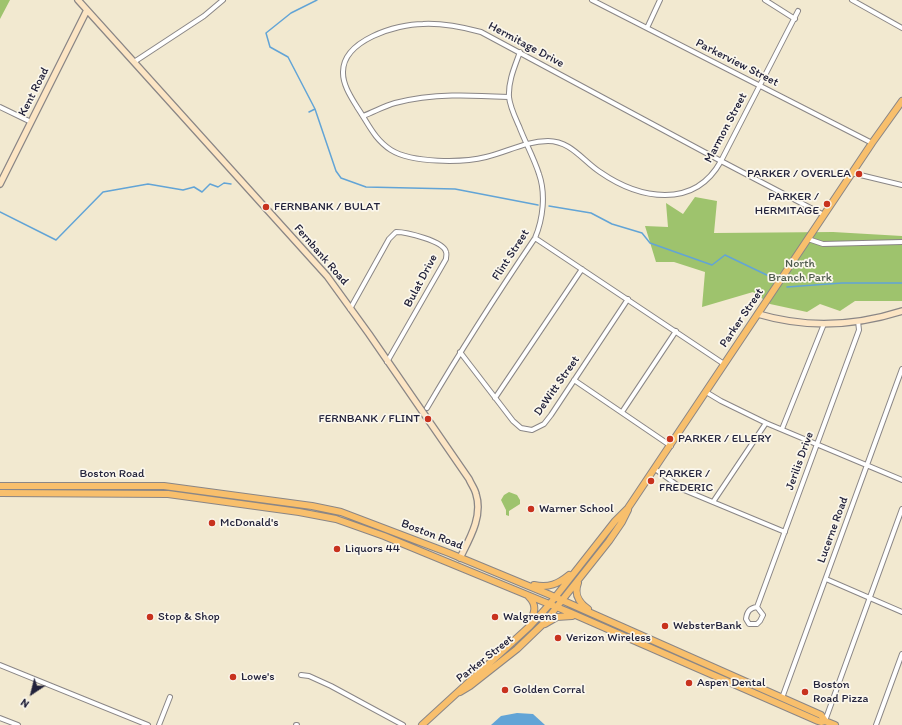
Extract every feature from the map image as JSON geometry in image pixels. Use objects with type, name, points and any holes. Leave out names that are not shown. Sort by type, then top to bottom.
[{"type":"main road","name":"Fernbank Road","points":[[78,0],[326,276],[469,479],[476,493],[478,506],[477,518],[470,538],[460,558]]},
{"type":"main road","name":"Kent Road","points":[[1,180],[87,10]]},
{"type":"main road","name":"Parker Street","points":[[422,725],[467,682],[524,632],[549,605],[615,521],[628,508],[671,446],[872,143],[902,101]]},
{"type":"main road","points":[[758,314],[798,323],[824,324],[858,321],[902,311]]},
{"type":"main road","name":"Boston Road","points":[[0,486],[164,486],[312,506],[348,514],[562,600],[782,698],[821,716],[825,721]]},
{"type":"main road","name":"Boston Road","points":[[0,494],[160,493],[314,514],[336,519],[359,526],[524,594],[820,722],[825,721],[835,725]]},
{"type":"main road","name":"Parker Street","points":[[456,694],[470,686],[527,640],[556,608],[614,535],[628,508]]},
{"type":"main road","points":[[520,582],[546,587],[553,586],[578,568]]},
{"type":"main road","points":[[582,575],[576,592],[578,600],[605,619]]},
{"type":"main road","points":[[524,594],[531,599],[535,607],[534,613],[524,632]]},
{"type":"main road","points":[[527,640],[557,617],[570,615],[581,618]]},
{"type":"street","points":[[134,62],[204,16],[223,0]]},
{"type":"street","name":"Parkerview Street","points":[[592,0],[872,143]]},
{"type":"street","points":[[648,28],[660,0]]},
{"type":"street","points":[[765,0],[795,18]]},
{"type":"street","points":[[852,0],[902,28]]},
{"type":"street","name":"Marmon Street","points":[[526,144],[547,141],[566,145],[573,149],[598,171],[619,184],[631,189],[658,195],[673,195],[686,193],[698,188],[709,178],[721,162],[798,11]]},
{"type":"street","name":"Hermitage Drive","points":[[526,144],[485,157],[446,160],[409,158],[392,151],[379,142],[350,94],[345,83],[343,73],[345,62],[356,47],[374,36],[393,29],[411,25],[453,25],[481,32],[721,162],[824,215]]},
{"type":"street","name":"Flint Street","points":[[427,408],[460,352],[492,301],[535,238],[539,229],[542,212],[542,186],[540,176],[513,112],[509,97],[509,85],[520,52]]},
{"type":"street","points":[[363,116],[394,104],[425,97],[474,95],[509,97]]},
{"type":"street","points":[[0,107],[31,122]]},
{"type":"street","points":[[852,173],[902,185]]},
{"type":"street","name":"Bulat Drive","points":[[350,309],[389,239],[396,232],[427,239],[444,247],[446,259],[387,362]]},
{"type":"street","points":[[535,238],[724,364]]},
{"type":"street","points":[[808,239],[822,244],[902,242]]},
{"type":"street","points":[[495,398],[582,269]]},
{"type":"street","name":"DeWitt Street","points":[[460,352],[517,426],[526,430],[532,430],[544,424],[628,299]]},
{"type":"street","name":"Jerilis Drive","points":[[757,607],[763,615],[758,624],[749,624],[746,619],[747,613],[753,608],[757,607],[859,330],[858,321]]},
{"type":"street","points":[[782,429],[824,324]]},
{"type":"street","points":[[622,412],[676,331]]},
{"type":"street","name":"Lucerne Road","points":[[782,698],[902,369]]},
{"type":"street","points":[[574,380],[671,446]]},
{"type":"street","points":[[706,392],[720,401],[766,423],[902,480]]},
{"type":"street","points":[[713,502],[766,423]]},
{"type":"street","points":[[655,469],[684,490],[785,532]]},
{"type":"street","points":[[825,721],[871,598],[902,509]]},
{"type":"street","points":[[826,579],[902,612]]},
{"type":"street","points":[[876,725],[902,654]]},
{"type":"street","points":[[0,665],[148,725]]},
{"type":"street","points":[[301,675],[309,676],[331,686],[403,725]]},
{"type":"street","points":[[160,725],[170,698]]},
{"type":"street","points":[[0,718],[18,725]]},
{"type":"green space","points":[[0,0],[10,0],[0,19]]},
{"type":"green space","name":"North Branch Park","points":[[695,197],[717,201],[714,233],[833,232],[902,236],[902,301],[855,301],[840,311],[820,304],[807,312],[770,304],[753,292],[702,307],[705,272],[674,262],[656,262],[645,226],[668,227],[666,203],[683,214]]},
{"type":"green space","points":[[509,492],[517,495],[520,500],[520,504],[509,511],[509,516],[506,515],[506,510],[501,500],[504,495]]},
{"type":"water","points":[[517,713],[533,714],[545,725],[491,725],[501,716]]},
{"type":"waterway","points":[[317,0],[291,13],[266,33],[270,47],[288,57],[315,109],[336,171],[341,178],[366,187],[455,189],[538,205]]},
{"type":"waterway","points":[[309,112],[315,109]]},
{"type":"waterway","points":[[0,212],[56,240],[103,192],[148,184],[183,190],[194,187],[202,192],[210,184],[218,187],[224,183],[231,184]]},
{"type":"waterway","points":[[549,206],[591,213],[612,224],[642,233],[650,243],[712,265],[725,255],[773,278]]},
{"type":"waterway","points":[[787,287],[842,283],[902,283]]},
{"type":"place","name":"PARKER / OVERLEA","points":[[859,174]]},
{"type":"place","name":"PARKER / HERMITAGE","points":[[827,204]]},
{"type":"place","name":"FERNBANK / BULAT","points":[[266,207]]},
{"type":"place","name":"FERNBANK / FLINT","points":[[428,419]]},
{"type":"place","name":"PARKER / ELLERY","points":[[670,439]]},
{"type":"place","name":"PARKER / FREDERIC","points":[[651,481]]},
{"type":"place","name":"Warner School","points":[[531,509]]},
{"type":"place","name":"McDonald's","points":[[212,523]]},
{"type":"place","name":"Liquors 44","points":[[337,549]]},
{"type":"place","name":"Stop & Shop","points":[[150,617]]},
{"type":"place","name":"Walgreens","points":[[495,617]]},
{"type":"place","name":"WebsterBank","points":[[665,626]]},
{"type":"place","name":"Verizon Wireless","points":[[558,638]]},
{"type":"place","name":"Lowe's","points":[[233,677]]},
{"type":"place","name":"Aspen Dental","points":[[689,683]]},
{"type":"place","name":"Golden Corral","points":[[505,690]]},
{"type":"place","name":"Boston Road Pizza","points":[[805,692]]}]
